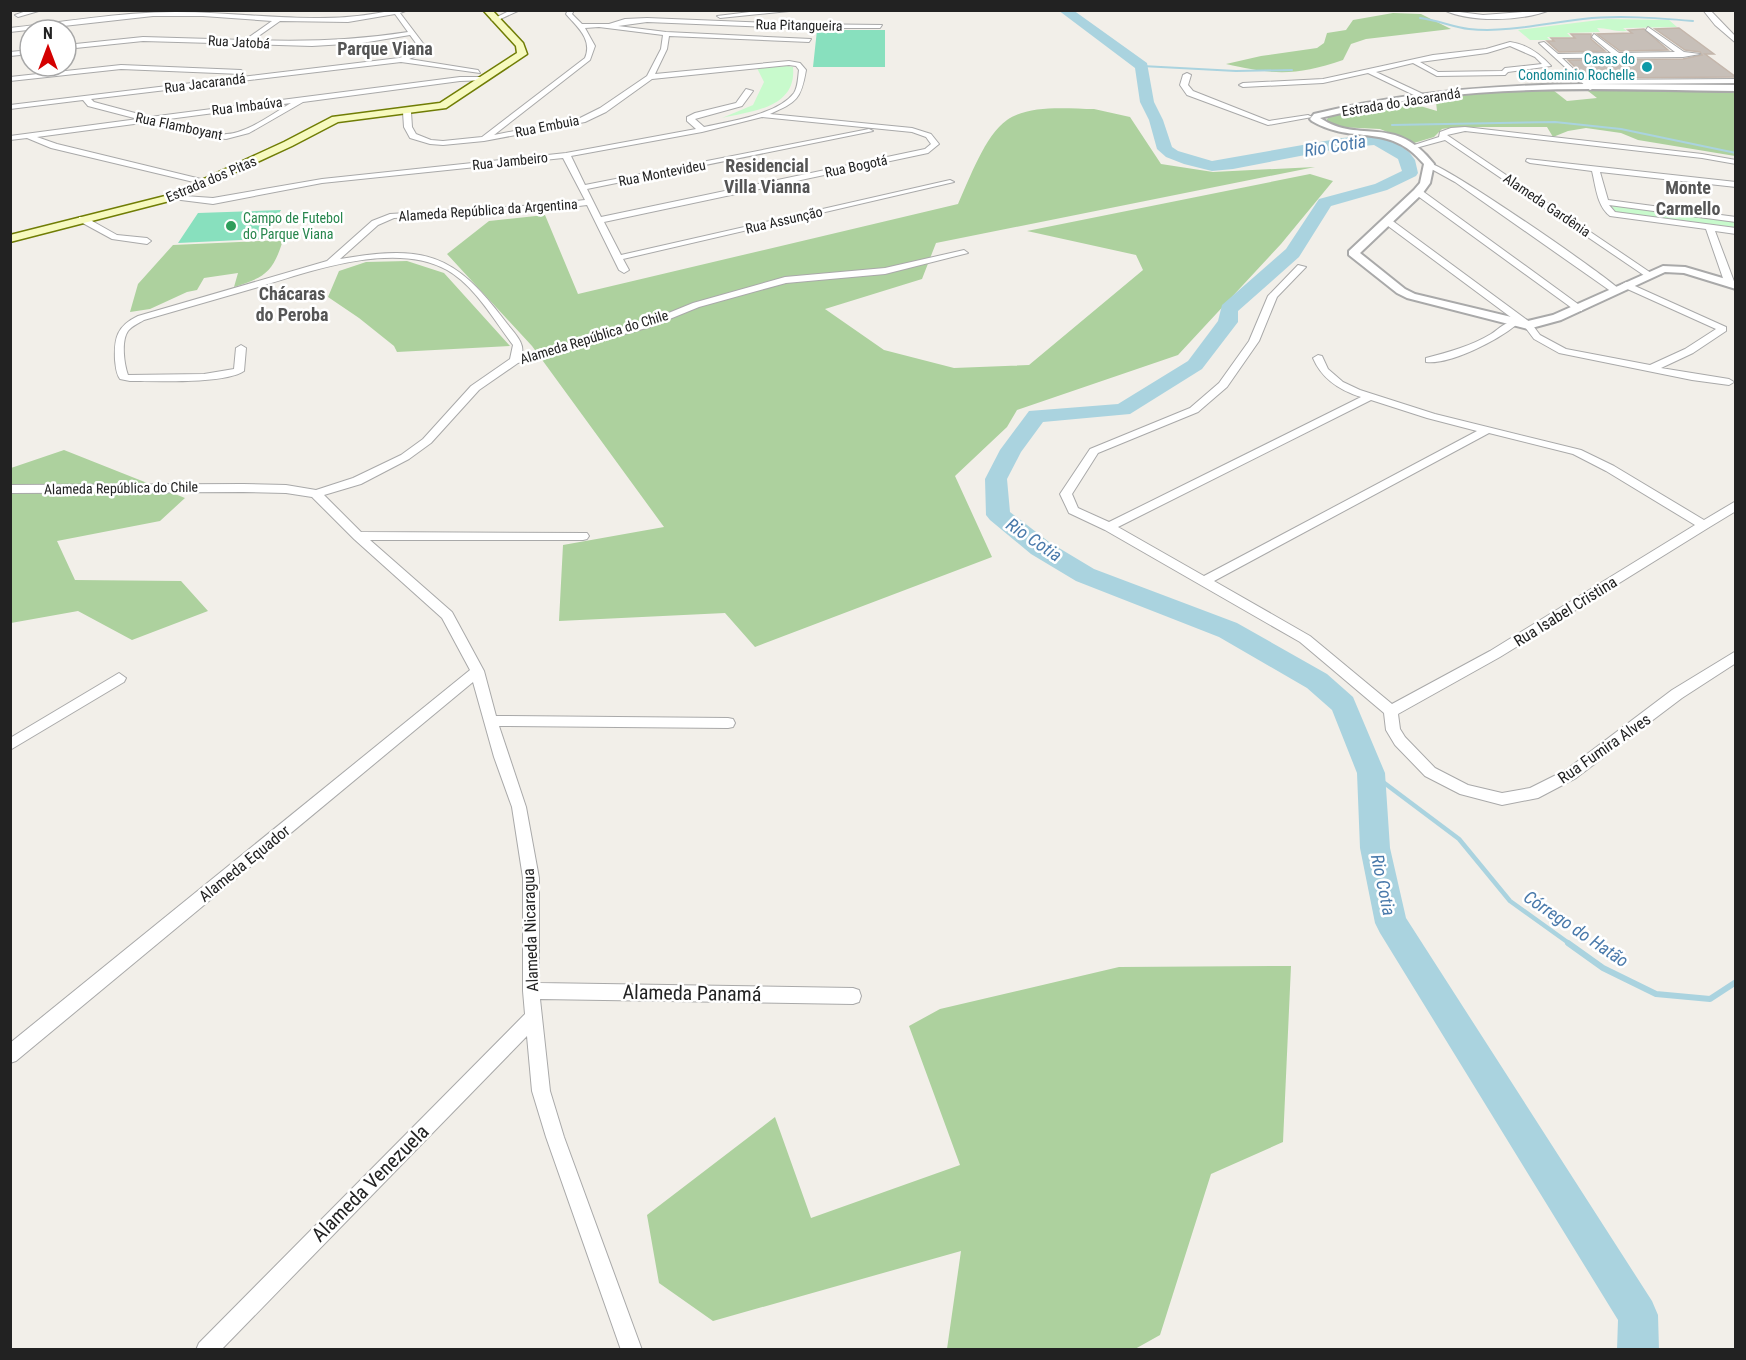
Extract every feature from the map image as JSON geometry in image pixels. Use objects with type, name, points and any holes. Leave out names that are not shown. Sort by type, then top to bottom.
[{"type":"main road","points":[[487,10],[494,20]]},
{"type":"main road","name":"Estrada dos Pitas","points":[[10,239],[173,197],[288,144],[328,122],[360,115],[407,112],[443,106],[519,57],[522,49],[494,20]]},
{"type":"street","points":[[18,15],[39,10]]},
{"type":"street","points":[[118,18],[128,10]]},
{"type":"street","points":[[494,20],[517,10]]},
{"type":"street","points":[[484,139],[588,59],[593,47],[569,14],[571,10]]},
{"type":"street","points":[[679,21],[796,10]]},
{"type":"street","points":[[1447,10],[1459,15],[1517,15],[1547,10]]},
{"type":"street","points":[[1706,10],[1717,24],[1736,41]]},
{"type":"street","points":[[10,30],[118,18],[183,14],[350,19],[401,12],[411,33],[422,46],[421,50],[400,60]]},
{"type":"street","points":[[732,24],[733,15]]},
{"type":"street","points":[[245,43],[280,18]]},
{"type":"street","name":"Rua Pitangueira","points":[[610,26],[636,20],[880,26]]},
{"type":"street","points":[[578,24],[666,34],[809,40]]},
{"type":"street","points":[[1648,29],[1683,55]]},
{"type":"street","name":"Rua Jatobá","points":[[78,46],[144,39],[292,45],[335,43],[411,33]]},
{"type":"street","name":"Rua Embuia","points":[[407,112],[410,132],[419,139],[443,143],[484,139],[567,124],[593,116],[650,77],[664,49],[666,34]]},
{"type":"street","points":[[1594,36],[1618,56]]},
{"type":"street","points":[[1542,43],[1587,85],[1736,81]]},
{"type":"street","points":[[1243,85],[1291,81],[1311,83],[1369,71],[1414,61],[1452,53],[1498,49],[1513,44],[1537,56],[1548,66],[1505,70],[1505,73],[1438,75],[1414,61]]},
{"type":"street","points":[[1556,56],[1697,54]]},
{"type":"street","name":"Rua Jacarandá","points":[[10,107],[400,60],[464,70],[488,77]]},
{"type":"street","name":"Rua Jambeiro","points":[[173,197],[213,201],[322,181],[566,155],[702,130],[762,115],[787,104],[799,91],[803,77],[802,67],[789,63],[650,77]]},
{"type":"street","points":[[10,79],[121,67],[276,74]]},
{"type":"street","points":[[460,79],[464,70]]},
{"type":"street","points":[[221,71],[228,76],[221,81]]},
{"type":"street","points":[[1369,71],[1420,96]]},
{"type":"street","points":[[1187,75],[1184,85],[1190,93],[1260,121],[1273,124],[1308,117]]},
{"type":"street","name":"Rua Imbaúva","points":[[10,138],[143,119],[488,77]]},
{"type":"street","name":"Estrada do Jacarandá","points":[[1412,147],[1384,133],[1336,129],[1315,119],[1317,116],[1338,111],[1420,96],[1498,90],[1587,85],[1736,88]]},
{"type":"street","points":[[702,130],[690,118],[739,106],[745,103],[749,91]]},
{"type":"street","name":"Rua Flamboyant","points":[[85,98],[91,104],[143,119],[226,137],[246,131],[305,99]]},
{"type":"street","name":"Rua Bogotá","points":[[599,220],[927,151],[935,144],[928,135],[912,130],[762,115]]},
{"type":"street","name":"Rua Montevideu","points":[[582,188],[883,128]]},
{"type":"street","points":[[1650,369],[1689,351],[1723,329],[1620,287],[1458,180],[1428,164],[1412,147],[1445,137],[1443,134],[1451,130],[1472,129],[1695,155],[1736,162]]},
{"type":"street","points":[[26,136],[54,146],[202,182]]},
{"type":"street","name":"Alameda Gardênia","points":[[1445,137],[1648,275]]},
{"type":"street","points":[[566,155],[624,270]]},
{"type":"street","points":[[1530,161],[1736,185]]},
{"type":"street","points":[[1428,164],[1425,183],[1418,192],[1353,253],[1401,291],[1411,296],[1528,325],[1557,318],[1579,309],[1620,287],[1662,269],[1677,269],[1733,285]]},
{"type":"street","points":[[1595,168],[1603,202],[1607,210],[1617,216],[1736,231]]},
{"type":"street","name":"Rua Assunção","points":[[618,258],[950,182]]},
{"type":"street","points":[[1418,192],[1579,309]]},
{"type":"street","name":"Alameda República da Argentina","points":[[330,263],[375,224],[393,216],[540,208],[590,202]]},
{"type":"street","points":[[1603,202],[1736,220]]},
{"type":"street","points":[[82,219],[115,237],[147,241]]},
{"type":"street","points":[[1387,221],[1528,325],[1537,337],[1563,351],[1729,382]]},
{"type":"street","points":[[1710,228],[1733,285]]},
{"type":"street","name":"Alameda República do Chile","points":[[10,489],[243,488],[286,489],[316,494],[357,481],[405,457],[427,441],[476,388],[514,361],[647,324],[696,305],[785,280],[885,271],[964,254]]},
{"type":"street","points":[[241,348],[239,370],[204,377],[130,378],[124,377],[121,372],[119,336],[126,326],[141,318],[330,263],[361,258],[418,258],[434,261],[451,269],[467,283],[518,345],[514,361]]},
{"type":"street","points":[[1301,267],[1273,296],[1254,341],[1223,385],[1194,410],[1094,451],[1066,494],[1073,510],[1109,527],[1305,639],[1391,711]]},
{"type":"street","points":[[1430,360],[1467,350],[1486,342],[1513,323]]},
{"type":"street","points":[[1318,358],[1323,370],[1339,384],[1369,397],[1485,430],[1577,452],[1597,460],[1620,472],[1678,512],[1704,525]]},
{"type":"street","points":[[1109,527],[1369,397]]},
{"type":"street","points":[[1203,582],[1485,430]]},
{"type":"street","name":"Alameda Nicaragua","points":[[316,494],[358,536],[447,615],[477,671],[493,721],[501,757],[519,807],[531,878],[531,991],[541,1090],[555,1137],[632,1350]]},
{"type":"street","name":"Rua Isabel Cristina","points":[[1391,711],[1496,654],[1736,505]]},
{"type":"street","points":[[358,536],[583,536]]},
{"type":"street","name":"Rua Fumira Alves","points":[[1391,711],[1393,730],[1400,741],[1430,772],[1464,790],[1502,799],[1533,794],[1571,774],[1677,693],[1736,656]]},
{"type":"street","name":"Alameda Equador","points":[[10,1054],[477,671]]},
{"type":"street","points":[[10,745],[118,678]]},
{"type":"street","points":[[493,721],[728,723]]},
{"type":"street","name":"Alameda Panamá","points":[[531,991],[853,996]]},
{"type":"street","name":"Alameda Venezuela","points":[[206,1350],[534,1017]]},
{"type":"green space","points":[[1393,13],[1421,14],[1451,29],[1366,39],[1351,44],[1343,60],[1312,69],[1272,72],[1226,64],[1261,56],[1317,48],[1324,43],[1327,33],[1346,30],[1353,20]]},
{"type":"green space","points":[[1607,19],[1669,20],[1677,27],[1623,28],[1627,31],[1597,28],[1600,32],[1567,33],[1571,37],[1547,37],[1550,40],[1530,40],[1518,30]]},
{"type":"green space","points":[[817,30],[885,30],[885,67],[813,67]]},
{"type":"green space","points":[[793,67],[792,81],[788,91],[780,99],[759,110],[722,118],[753,105],[764,82],[757,68]]},
{"type":"green space","points":[[1553,90],[1567,101],[1597,98],[1588,91],[1735,91],[1735,156],[1638,140],[1621,133],[1586,128],[1568,131],[1553,137],[1547,127],[1455,127],[1442,129],[1434,137],[1414,143],[1380,129],[1338,127],[1327,122],[1330,116],[1386,104],[1410,103],[1437,111],[1436,102],[1470,93]]},
{"type":"green space","points":[[1038,109],[1094,109],[1130,117],[1161,164],[1213,172],[1315,167],[936,243],[922,279],[825,309],[884,350],[954,368],[1029,365],[1143,270],[1136,255],[1027,231],[1310,174],[1333,181],[1281,244],[1178,355],[1017,410],[1007,427],[955,476],[992,557],[755,647],[725,613],[559,621],[563,545],[664,527],[532,346],[447,254],[489,221],[545,215],[578,294],[958,204],[985,147],[1007,120]]},
{"type":"green space","points":[[1608,204],[1735,222],[1735,227],[1613,212]]},
{"type":"green space","name":"Campo de Futebol do Parque Viana","points":[[281,210],[264,239],[178,243],[198,213]]},
{"type":"green space","points":[[283,240],[272,266],[254,280],[234,287],[238,273],[204,278],[197,290],[187,292],[150,309],[130,312],[138,284],[173,245]]},
{"type":"green space","points":[[407,261],[444,273],[510,346],[397,352],[394,346],[359,318],[328,297],[339,271],[366,262]]},
{"type":"green space","points":[[64,450],[185,498],[160,521],[57,541],[75,580],[181,581],[208,611],[132,640],[78,611],[11,623],[11,468]]},
{"type":"green space","points":[[1291,966],[1283,1142],[1211,1174],[1160,1335],[1135,1349],[947,1349],[961,1251],[713,1321],[659,1283],[647,1215],[775,1117],[811,1218],[960,1165],[909,1026],[940,1009],[1119,967]]},
{"type":"building","name":"Casas do Condominio Rochelle","points":[[1679,28],[1714,54],[1705,54],[1736,77],[1586,78],[1568,60],[1683,59],[1702,55],[1700,52],[1685,50],[1655,29]]},
{"type":"building","name":"Casas do Condominio Rochelle","points":[[1644,29],[1668,50],[1620,51],[1597,34],[1632,33],[1628,30]]},
{"type":"building","name":"Casas do Condominio Rochelle","points":[[1571,34],[1591,34],[1591,39],[1605,51],[1559,52],[1547,41],[1554,41],[1551,38],[1575,38]]},
{"type":"waterway","name":"Rio Cotia","points":[[1064,10],[1142,66],[1147,102],[1156,120],[1165,149],[1172,154],[1212,166],[1342,143],[1376,140],[1404,155],[1410,173],[1381,187],[1325,203],[1293,253],[1229,309],[1228,322],[1195,365],[1123,410],[1037,416],[1011,450],[996,479],[998,515],[1040,548],[1085,575],[1228,630],[1317,681],[1343,704],[1371,773],[1375,848],[1391,923],[1638,1315],[1638,1350]]},
{"type":"waterway","points":[[1420,18],[1483,30],[1512,29],[1610,17],[1693,21]]},
{"type":"waterway","points":[[1142,66],[1236,71],[1292,70]]},
{"type":"waterway","points":[[1392,125],[1555,122],[1621,129],[1736,153]]},
{"type":"waterway","name":"Córrego do Hatão","points":[[1371,773],[1459,839],[1510,901],[1570,944]]},
{"type":"waterway","name":"Córrego do Hatão","points":[[1568,943],[1603,968],[1656,994],[1710,999],[1736,982]]},
{"type":"place","name":"Casas do Condominio Rochelle","points":[[1647,67]]},
{"type":"place","name":"Campo de Futebol do Parque Viana","points":[[231,226]]},
{"type":"district","name":"Parque Viana","points":[[385,49]]},
{"type":"district","name":"Residencial Villa Vianna","points":[[767,176]]},
{"type":"district","name":"Monte Carmello","points":[[1688,198]]},
{"type":"district","name":"Chácaras do Peroba","points":[[292,304]]}]
